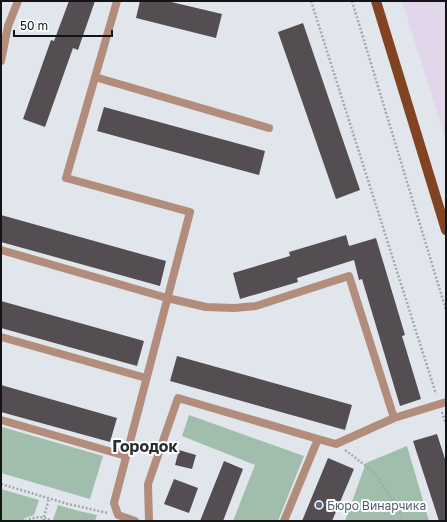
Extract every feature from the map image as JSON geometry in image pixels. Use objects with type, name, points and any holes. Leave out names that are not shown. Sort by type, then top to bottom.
[{"type":"main road","points":[[376,1],[446,230]]},
{"type":"lane","points":[[1,61],[8,26],[18,1]]},
{"type":"lane","points":[[117,1],[66,178],[190,212],[114,503],[118,515],[135,521]]},
{"type":"lane","points":[[95,77],[269,128]]},
{"type":"lane","points":[[1,250],[167,298],[206,307],[234,308],[256,306],[349,276],[394,418]]},
{"type":"lane","points":[[1,337],[146,378]]},
{"type":"lane","points":[[149,521],[148,484],[178,398],[336,444],[394,418],[443,403]]},
{"type":"lane","points":[[1,420],[126,456]]},
{"type":"lane","points":[[284,521],[318,439]]},
{"type":"path","points":[[244,1],[302,1]]},
{"type":"path","points":[[311,1],[443,403]]},
{"type":"path","points":[[352,1],[446,310]]},
{"type":"path","points":[[336,444],[374,472],[399,510],[403,521]]},
{"type":"path","points":[[1,484],[68,504],[118,515]]},
{"type":"path","points":[[43,519],[50,498]]},
{"type":"path","points":[[25,521],[38,517],[52,521]]},
{"type":"shaded area","points":[[402,1],[446,1],[446,141]]},
{"type":"green space","points":[[189,415],[304,456],[278,521],[233,521],[255,465],[182,436]]},
{"type":"green space","points":[[2,427],[103,456],[90,499],[1,473]]},
{"type":"green space","points":[[407,446],[429,521],[345,521],[366,463]]},
{"type":"green space","points":[[1,489],[39,500],[34,515],[25,518],[22,521],[1,521]]},
{"type":"green space","points":[[58,505],[97,515],[95,521],[55,521],[53,520]]},
{"type":"building","points":[[69,1],[95,1],[78,50],[73,48],[45,127],[23,119],[51,40],[54,41]]},
{"type":"building","points":[[140,1],[167,1],[222,14],[216,38],[136,18]]},
{"type":"building","points":[[303,23],[360,190],[336,199],[278,32]]},
{"type":"building","points":[[104,107],[265,151],[259,175],[97,131]]},
{"type":"building","points":[[1,215],[166,261],[160,286],[1,242]]},
{"type":"building","points":[[346,235],[349,246],[376,238],[405,335],[402,336],[421,399],[400,406],[362,279],[359,280],[354,260],[297,278],[298,282],[240,299],[233,273],[290,256],[289,252]]},
{"type":"building","points":[[1,301],[144,341],[137,366],[1,328]]},
{"type":"building","points":[[177,356],[352,405],[345,430],[170,381]]},
{"type":"building","points":[[1,385],[117,418],[110,442],[1,412]]},
{"type":"building","points":[[437,434],[446,462],[446,521],[439,521],[413,441]]},
{"type":"building","points":[[179,450],[196,455],[192,469],[175,465]]},
{"type":"building","points":[[328,458],[354,469],[332,521],[302,521]]},
{"type":"building","points":[[224,461],[243,469],[223,521],[200,521]]},
{"type":"building","points":[[174,479],[198,488],[189,513],[164,504]]},
{"type":"place","name":"Бюро Винарчика","points":[[319,505]]},
{"type":"district","name":"Городок","points":[[145,446]]}]
